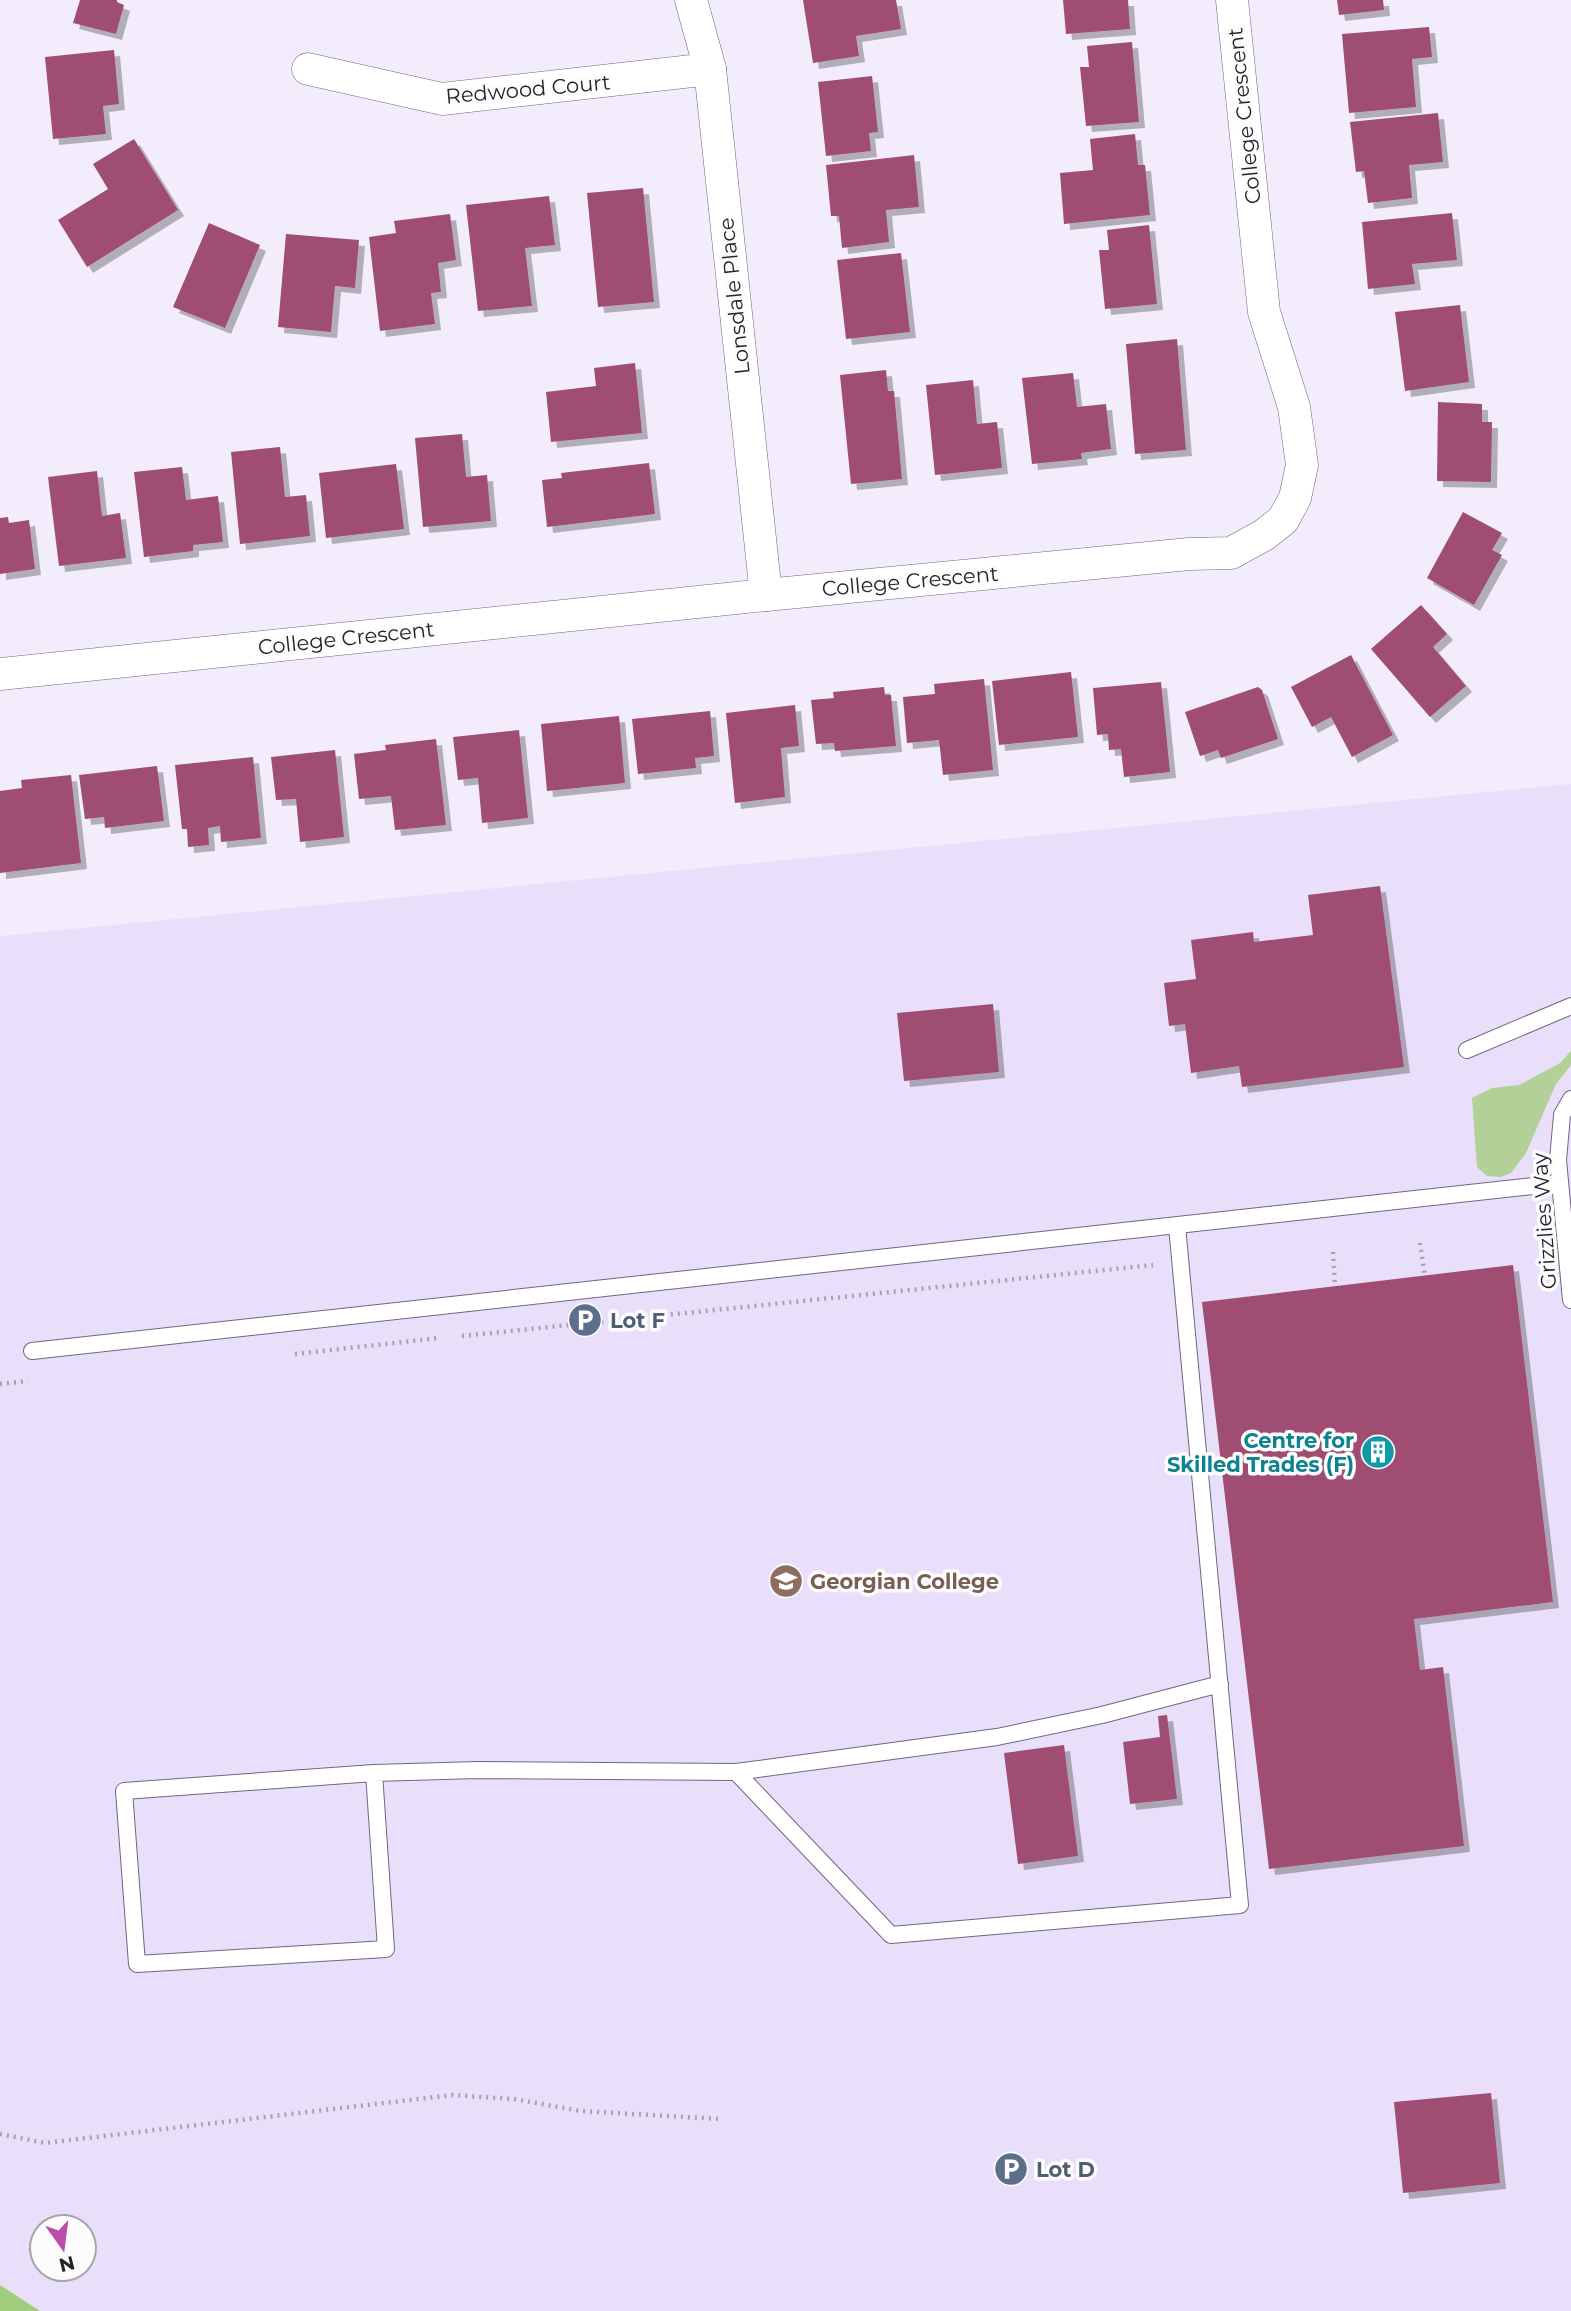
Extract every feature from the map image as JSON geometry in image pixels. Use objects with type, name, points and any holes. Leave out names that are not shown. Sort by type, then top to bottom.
[{"type":"street","name":"Lonsdale Place","points":[[691,0],[709,69],[766,595]]},
{"type":"street","name":"College Crescent","points":[[0,674],[766,595],[1231,552],[1265,534],[1283,520],[1295,498],[1302,465],[1294,407],[1265,313],[1232,0]]},
{"type":"street","name":"Redwood Court","points":[[308,69],[442,99],[709,69]]},
{"type":"lane","points":[[1467,1050],[1571,1006]]},
{"type":"lane","name":"Grizzlies Way","points":[[1571,1099],[1562,1115],[1558,1160],[1571,1300]]},
{"type":"lane","points":[[32,1350],[1560,1183]]},
{"type":"lane","points":[[736,1772],[891,1935],[1240,1905],[1177,1226]]},
{"type":"lane","points":[[374,1773],[386,1949],[137,1964],[124,1791],[374,1773],[478,1770],[736,1772],[997,1737],[1102,1715],[1220,1684]]},
{"type":"path","points":[[1420,1243],[1424,1276]]},
{"type":"path","points":[[1333,1252],[1335,1286]]},
{"type":"path","points":[[457,1336],[1160,1264],[1181,1265]]},
{"type":"path","points":[[285,1355],[444,1338]]},
{"type":"path","points":[[0,2134],[45,2143],[452,2095],[514,2099],[581,2112],[720,2119]]},
{"type":"shaded area","name":"Georgian College","points":[[1571,784],[1571,2311],[41,2311],[0,2285],[0,936]]},
{"type":"green space","points":[[1571,1051],[1571,1065],[1556,1084],[1526,1153],[1511,1173],[1501,1177],[1487,1176],[1477,1167],[1472,1098],[1492,1088],[1519,1085],[1560,1063]]},
{"type":"green space","points":[[0,2285],[40,2311],[0,2311]]},
{"type":"building","points":[[80,0],[117,0],[124,5],[116,34],[73,23]]},
{"type":"building","points":[[803,0],[896,0],[901,29],[856,36],[859,56],[813,63]]},
{"type":"building","points":[[1063,0],[1128,0],[1130,29],[1066,34]]},
{"type":"building","points":[[1337,0],[1383,0],[1384,10],[1339,15]]},
{"type":"building","points":[[1429,27],[1432,57],[1412,59],[1416,107],[1349,113],[1342,34]]},
{"type":"building","points":[[1132,42],[1139,122],[1086,126],[1080,67],[1089,67],[1087,46]]},
{"type":"building","points":[[114,50],[119,104],[103,106],[106,134],[53,139],[45,57]]},
{"type":"building","points":[[872,76],[878,132],[869,133],[871,151],[826,156],[818,82]]},
{"type":"building","points":[[1438,113],[1443,162],[1409,165],[1412,198],[1368,203],[1364,171],[1356,172],[1350,122]]},
{"type":"building","points":[[1135,134],[1138,165],[1145,165],[1150,215],[1064,224],[1060,173],[1093,170],[1090,139]]},
{"type":"building","points":[[134,139],[178,210],[87,267],[58,220],[108,189],[93,164]]},
{"type":"building","points":[[914,155],[919,207],[886,210],[889,242],[842,248],[839,216],[831,216],[826,165]]},
{"type":"building","points":[[643,188],[654,302],[598,307],[587,193]]},
{"type":"building","points":[[549,196],[555,245],[525,248],[532,306],[478,311],[466,205]]},
{"type":"building","points":[[1452,213],[1457,260],[1412,264],[1415,284],[1368,289],[1362,222]]},
{"type":"building","points":[[450,214],[456,260],[438,263],[441,292],[431,293],[435,324],[380,331],[369,237],[396,233],[394,221]]},
{"type":"building","points":[[209,223],[260,245],[225,328],[173,307]]},
{"type":"building","points":[[1149,225],[1157,304],[1105,309],[1099,250],[1109,250],[1107,230]]},
{"type":"building","points":[[286,234],[359,240],[355,288],[335,286],[331,332],[278,327]]},
{"type":"building","points":[[901,253],[910,332],[846,339],[837,260]]},
{"type":"building","points":[[1460,305],[1469,382],[1405,391],[1395,312]]},
{"type":"building","points":[[1177,339],[1186,450],[1135,454],[1126,344]]},
{"type":"building","points":[[635,363],[642,433],[551,442],[546,392],[596,386],[594,368]]},
{"type":"building","points":[[886,370],[888,391],[894,391],[902,479],[851,484],[840,375]]},
{"type":"building","points":[[1073,373],[1077,407],[1106,404],[1111,449],[1081,453],[1082,459],[1032,464],[1022,378]]},
{"type":"building","points":[[973,380],[977,424],[997,422],[1002,468],[935,475],[926,385]]},
{"type":"building","points":[[1438,402],[1482,404],[1482,422],[1492,422],[1491,482],[1437,481]]},
{"type":"building","points":[[462,434],[466,477],[487,475],[491,521],[423,527],[415,438]]},
{"type":"building","points":[[280,447],[285,497],[306,495],[310,536],[240,544],[231,452]]},
{"type":"building","points":[[649,463],[655,514],[547,527],[542,480],[562,478],[561,473]]},
{"type":"building","points":[[396,464],[404,529],[326,538],[319,473]]},
{"type":"building","points":[[182,467],[186,500],[218,496],[223,542],[193,545],[193,551],[144,557],[134,472]]},
{"type":"building","points":[[97,471],[102,516],[120,513],[126,558],[59,566],[48,477]]},
{"type":"building","points":[[1463,512],[1502,533],[1492,550],[1502,555],[1474,605],[1427,578]]},
{"type":"building","points":[[8,517],[9,523],[29,520],[35,569],[0,574],[0,518]]},
{"type":"building","points":[[1421,605],[1447,634],[1433,647],[1466,686],[1430,717],[1371,649]]},
{"type":"building","points":[[1351,655],[1393,735],[1352,757],[1331,717],[1312,727],[1291,687]]},
{"type":"building","points":[[1071,672],[1078,737],[999,745],[992,681]]},
{"type":"building","points":[[984,679],[993,770],[943,775],[939,740],[907,743],[903,697],[935,694],[934,684]]},
{"type":"building","points":[[1161,682],[1170,772],[1124,777],[1121,749],[1109,750],[1108,734],[1097,735],[1093,688]]},
{"type":"building","points":[[884,687],[885,695],[891,695],[896,746],[835,751],[834,743],[816,744],[811,700],[834,698],[833,692]]},
{"type":"building","points":[[1258,687],[1262,690],[1278,739],[1221,758],[1218,750],[1200,756],[1185,712]]},
{"type":"building","points":[[795,705],[799,746],[781,748],[785,797],[735,803],[726,713]]},
{"type":"building","points":[[710,711],[714,756],[695,758],[696,768],[638,774],[632,719]]},
{"type":"building","points":[[619,716],[625,783],[547,791],[541,724]]},
{"type":"building","points":[[519,730],[528,818],[482,823],[478,778],[458,780],[453,737]]},
{"type":"building","points":[[436,739],[446,825],[395,830],[391,796],[359,799],[354,754],[386,750],[385,745]]},
{"type":"building","points":[[335,750],[344,837],[300,842],[296,799],[276,800],[271,757]]},
{"type":"building","points":[[253,757],[261,838],[221,842],[220,826],[208,828],[209,845],[188,847],[187,829],[182,829],[175,765]]},
{"type":"building","points":[[157,766],[164,821],[105,828],[104,817],[85,819],[79,775]]},
{"type":"building","points":[[71,775],[81,863],[0,873],[0,791],[22,788],[21,780]]},
{"type":"building","points":[[1380,886],[1404,1067],[1242,1087],[1239,1066],[1191,1073],[1185,1024],[1169,1026],[1164,983],[1196,979],[1191,940],[1253,932],[1254,942],[1313,935],[1308,895]]},
{"type":"building","points":[[993,1004],[999,1072],[904,1081],[897,1013]]},
{"type":"building","name":"Centre for Skilled Trades (F)","points":[[1513,1265],[1553,1602],[1414,1619],[1420,1670],[1443,1667],[1464,1846],[1269,1869],[1202,1302]]},
{"type":"building","points":[[1167,1715],[1177,1799],[1130,1804],[1123,1742],[1160,1737],[1158,1716]]},
{"type":"building","points":[[1064,1745],[1078,1856],[1018,1864],[1004,1753]]},
{"type":"building","points":[[1491,2093],[1500,2183],[1403,2193],[1394,2102]]},
{"type":"place","name":"Lot F","points":[[585,1320]]},
{"type":"place","name":"Centre for Skilled Trades (F)","points":[[1378,1452]]},
{"type":"place","name":"Georgian College","points":[[786,1581]]},
{"type":"place","name":"Lot D","points":[[1011,2169]]}]
